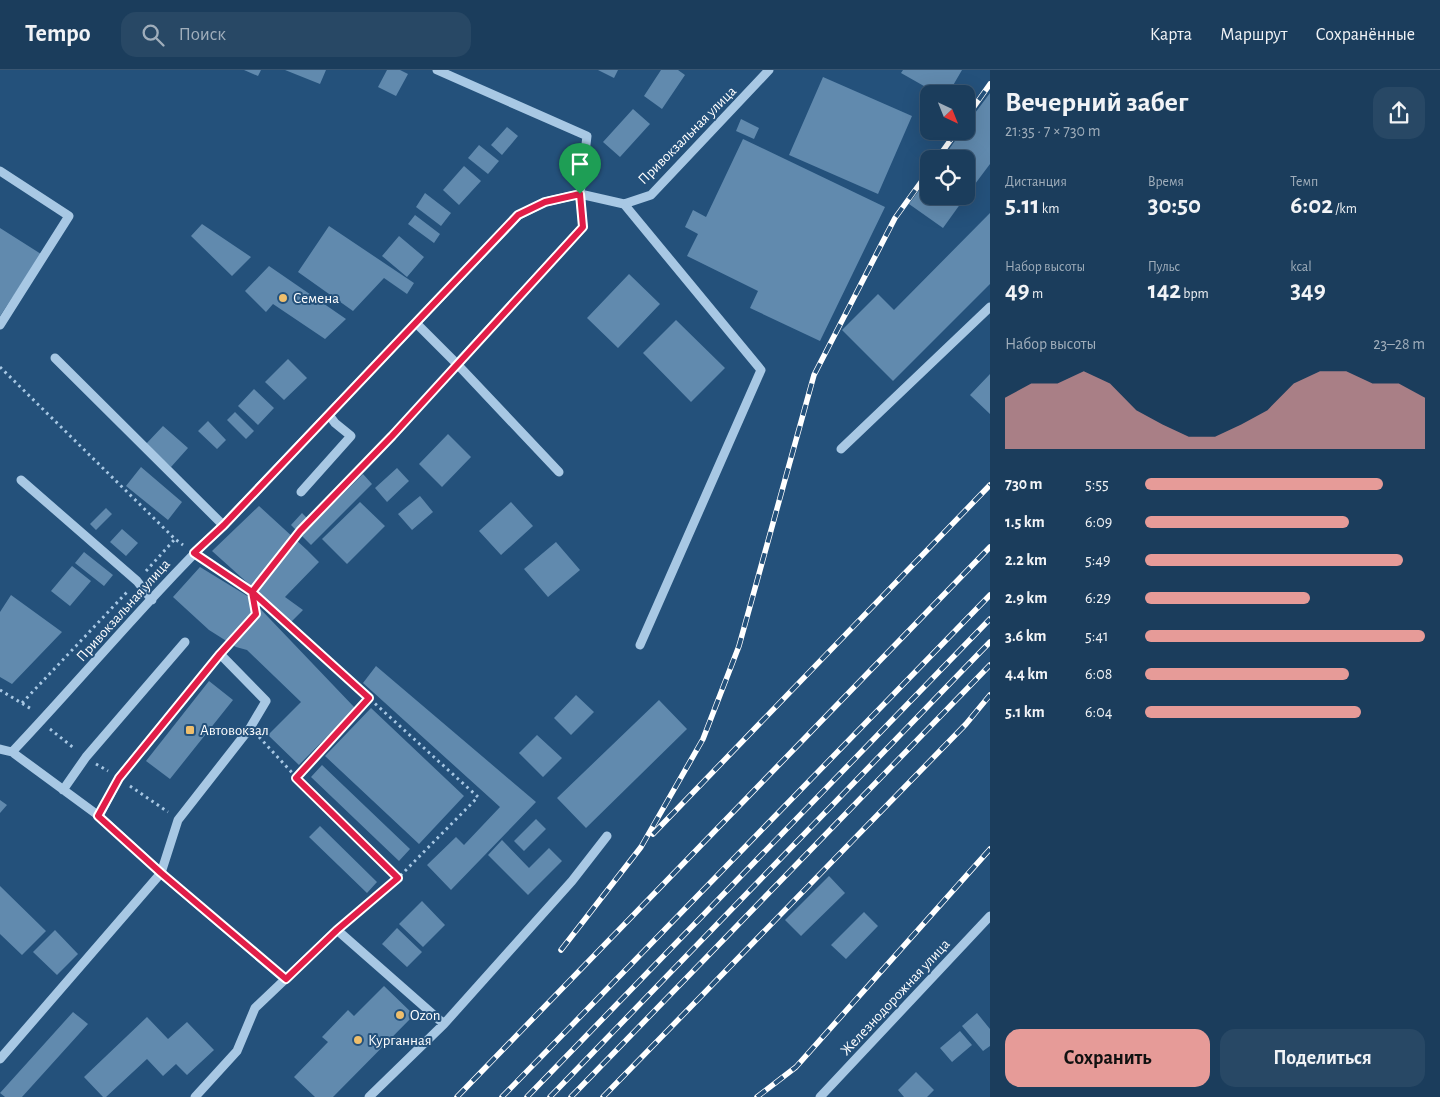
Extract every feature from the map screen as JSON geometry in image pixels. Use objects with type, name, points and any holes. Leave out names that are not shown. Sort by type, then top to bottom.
[{"type":"street","points":[[437,70],[587,136],[580,194],[583,227],[457,364]]},
{"type":"street","name":"Привокзальная улица","points":[[12,752],[194,553],[224,525],[518,215],[545,202],[580,194],[624,204],[651,195],[769,70]]},
{"type":"street","points":[[0,171],[69,216],[0,325]]},
{"type":"street","points":[[624,204],[761,370],[640,645]]},
{"type":"street","points":[[841,449],[990,307]]},
{"type":"street","points":[[416,323],[559,472]]},
{"type":"street","points":[[55,358],[224,525]]},
{"type":"street","points":[[301,492],[351,436],[329,415]]},
{"type":"street","points":[[21,480],[137,581],[152,600]]},
{"type":"street","points":[[63,790],[86,757],[185,642]]},
{"type":"street","points":[[0,1059],[161,873],[178,820],[250,728],[266,701],[220,654],[119,778],[98,816]]},
{"type":"street","points":[[0,749],[12,752],[98,816],[161,873],[286,979]]},
{"type":"street","points":[[369,1097],[444,1024],[572,881],[606,836]]},
{"type":"street","name":"Железнодорожная улица","points":[[820,1097],[990,916]]},
{"type":"street","points":[[195,1097],[237,1051],[255,1008],[337,930],[444,1024]]},
{"type":"path","points":[[220,654],[256,614],[252,592],[300,531],[392,436],[457,364]]},
{"type":"path","points":[[0,367],[175,539],[252,592],[478,797],[398,878],[337,930]]},
{"type":"path","points":[[22,702],[175,539]]},
{"type":"path","points":[[296,778],[369,698]]},
{"type":"path","points":[[250,728],[296,778],[398,878]]},
{"type":"building","points":[[244,70],[261,70],[258,76]]},
{"type":"building","points":[[285,70],[326,70],[320,84]]},
{"type":"building","points":[[387,70],[400,70],[408,74],[396,96],[378,87]]},
{"type":"building","points":[[598,70],[618,70],[614,78]]},
{"type":"building","points":[[661,70],[678,70],[685,75],[662,109],[644,96]]},
{"type":"building","points":[[903,70],[962,70],[953,85],[922,85],[901,73]]},
{"type":"building","points":[[823,77],[912,116],[878,194],[789,155]]},
{"type":"building","points":[[990,93],[990,164],[975,184],[975,150],[948,150],[956,140],[975,140],[975,113]]},
{"type":"building","points":[[633,109],[650,124],[620,157],[603,142]]},
{"type":"building","points":[[741,119],[759,128],[754,139],[736,131]]},
{"type":"building","points":[[507,127],[518,136],[502,155],[491,145]]},
{"type":"building","points":[[743,139],[885,207],[820,341],[750,308],[758,291],[687,256],[698,234],[685,227],[693,210],[706,217]]},
{"type":"building","points":[[479,145],[499,161],[488,174],[468,158]]},
{"type":"building","points":[[464,166],[481,181],[459,205],[443,190]]},
{"type":"building","points":[[920,189],[920,205],[960,205],[943,228],[909,204]]},
{"type":"building","points":[[425,193],[451,213],[441,226],[416,207]]},
{"type":"building","points":[[990,213],[990,284],[893,381],[842,330],[878,294],[894,310]]},
{"type":"building","points":[[415,215],[440,234],[434,243],[408,224]]},
{"type":"building","points":[[202,224],[251,257],[232,276],[191,236]]},
{"type":"building","points":[[329,226],[414,283],[407,294],[384,278],[353,311],[298,272]]},
{"type":"building","points":[[0,228],[41,254],[0,316]]},
{"type":"building","points":[[399,236],[424,257],[407,277],[382,256]]},
{"type":"building","name":"Семена","points":[[269,266],[346,319],[325,339],[273,304],[266,312],[245,291]]},
{"type":"building","points":[[629,274],[660,304],[618,348],[587,318]]},
{"type":"building","points":[[676,320],[725,368],[691,402],[643,353]]},
{"type":"building","points":[[288,359],[307,378],[284,400],[265,382]]},
{"type":"building","points":[[990,374],[990,414],[970,395]]},
{"type":"building","points":[[254,389],[274,408],[258,425],[238,406]]},
{"type":"building","points":[[235,412],[254,431],[246,439],[227,420]]},
{"type":"building","points":[[208,421],[226,440],[217,449],[198,431]]},
{"type":"building","points":[[163,426],[188,448],[171,467],[146,444]]},
{"type":"building","points":[[448,434],[471,457],[442,487],[419,464]]},
{"type":"building","points":[[141,467],[182,502],[168,520],[126,486]]},
{"type":"building","points":[[397,468],[409,481],[387,502],[375,488]]},
{"type":"building","points":[[363,474],[372,484],[311,545],[291,525],[302,513],[313,524]]},
{"type":"building","points":[[420,496],[433,512],[412,530],[398,514]]},
{"type":"building","points":[[360,502],[385,526],[347,564],[322,539]]},
{"type":"building","points":[[511,502],[533,526],[501,555],[479,531]]},
{"type":"building","points":[[259,506],[319,562],[285,597],[303,610],[291,622],[212,551]]},
{"type":"building","points":[[106,508],[112,514],[96,530],[90,524]]},
{"type":"building","points":[[122,529],[138,543],[126,556],[110,542]]},
{"type":"building","points":[[556,542],[580,570],[548,597],[524,569]]},
{"type":"building","points":[[84,552],[113,575],[104,586],[75,563]]},
{"type":"building","points":[[72,566],[91,581],[70,606],[51,591]]},
{"type":"building","points":[[200,567],[249,597],[355,708],[299,765],[268,735],[301,702],[247,650],[236,647],[209,630],[173,597]]},
{"type":"building","points":[[11,595],[62,632],[12,684],[0,677],[0,612]]},
{"type":"building","points":[[376,666],[536,802],[451,890],[427,865],[456,837],[464,845],[500,807],[363,683]]},
{"type":"building","name":"Автовокзал","points":[[209,681],[233,700],[170,779],[146,761]]},
{"type":"building","points":[[576,695],[594,712],[571,735],[554,718]]},
{"type":"building","points":[[659,700],[687,729],[586,828],[557,798]]},
{"type":"building","points":[[371,708],[464,796],[419,844],[325,756]]},
{"type":"building","points":[[537,735],[562,758],[543,777],[519,753]]},
{"type":"building","points":[[322,765],[410,849],[399,861],[311,777]]},
{"type":"building","points":[[0,800],[7,805],[0,813]]},
{"type":"building","points":[[536,819],[546,829],[524,851],[514,841]]},
{"type":"building","points":[[320,826],[377,882],[367,893],[309,837]]},
{"type":"building","points":[[502,840],[529,868],[549,848],[562,861],[528,895],[488,855]]},
{"type":"building","points":[[829,876],[845,893],[801,936],[785,920]]},
{"type":"building","points":[[0,886],[46,931],[22,955],[0,934]]},
{"type":"building","points":[[422,901],[445,925],[423,947],[399,924]]},
{"type":"building","points":[[864,912],[878,926],[846,959],[831,945]]},
{"type":"building","points":[[397,928],[422,952],[407,967],[382,944]]},
{"type":"building","points":[[55,930],[78,954],[57,975],[33,952]]},
{"type":"building","name":"Курганная","points":[[384,986],[414,1015],[333,1097],[315,1097],[294,1077],[328,1042],[322,1037],[348,1010],[354,1016]]},
{"type":"building","points":[[73,1012],[88,1024],[22,1097],[5,1097],[0,1093]]},
{"type":"building","points":[[977,1013],[990,1029],[990,1046],[983,1051],[962,1026]]},
{"type":"building","points":[[147,1017],[168,1039],[187,1022],[214,1050],[187,1075],[176,1064],[163,1076],[147,1059],[106,1097],[103,1097],[84,1077]]},
{"type":"building","points":[[960,1031],[972,1045],[952,1062],[940,1048]]},
{"type":"building","points":[[916,1072],[934,1090],[927,1097],[904,1097],[898,1090]]},
{"type":"railway","points":[[975,105],[990,84]]},
{"type":"railway","points":[[943,150],[951,140]]},
{"type":"railway","points":[[561,950],[641,847],[703,739],[739,646],[814,375],[895,218],[920,183]]},
{"type":"railway","points":[[653,834],[990,485]]},
{"type":"railway","points":[[457,1097],[990,547]]},
{"type":"railway","points":[[502,1097],[990,595]]},
{"type":"railway","points":[[527,1097],[990,619]]},
{"type":"railway","points":[[550,1097],[990,642]]},
{"type":"railway","points":[[571,1097],[990,665]]},
{"type":"railway","points":[[603,1097],[966,724],[990,695]]},
{"type":"railway","points":[[757,1097],[796,1067],[990,849]]},
{"type":"place","name":"Семена","points":[[283,298]]},
{"type":"place","name":"Автовокзал","points":[[190,730]]},
{"type":"place","name":"Ozon","points":[[400,1015]]},
{"type":"place","name":"Курганная","points":[[358,1040]]},
{"type":"route","points":[[580,194],[545,202],[518,215],[224,525],[194,553],[252,592],[256,614],[220,654],[119,778],[98,816],[161,873],[286,979],[337,930],[398,878],[296,778],[369,698],[252,592],[300,531],[392,436],[583,227],[580,194]]}]
